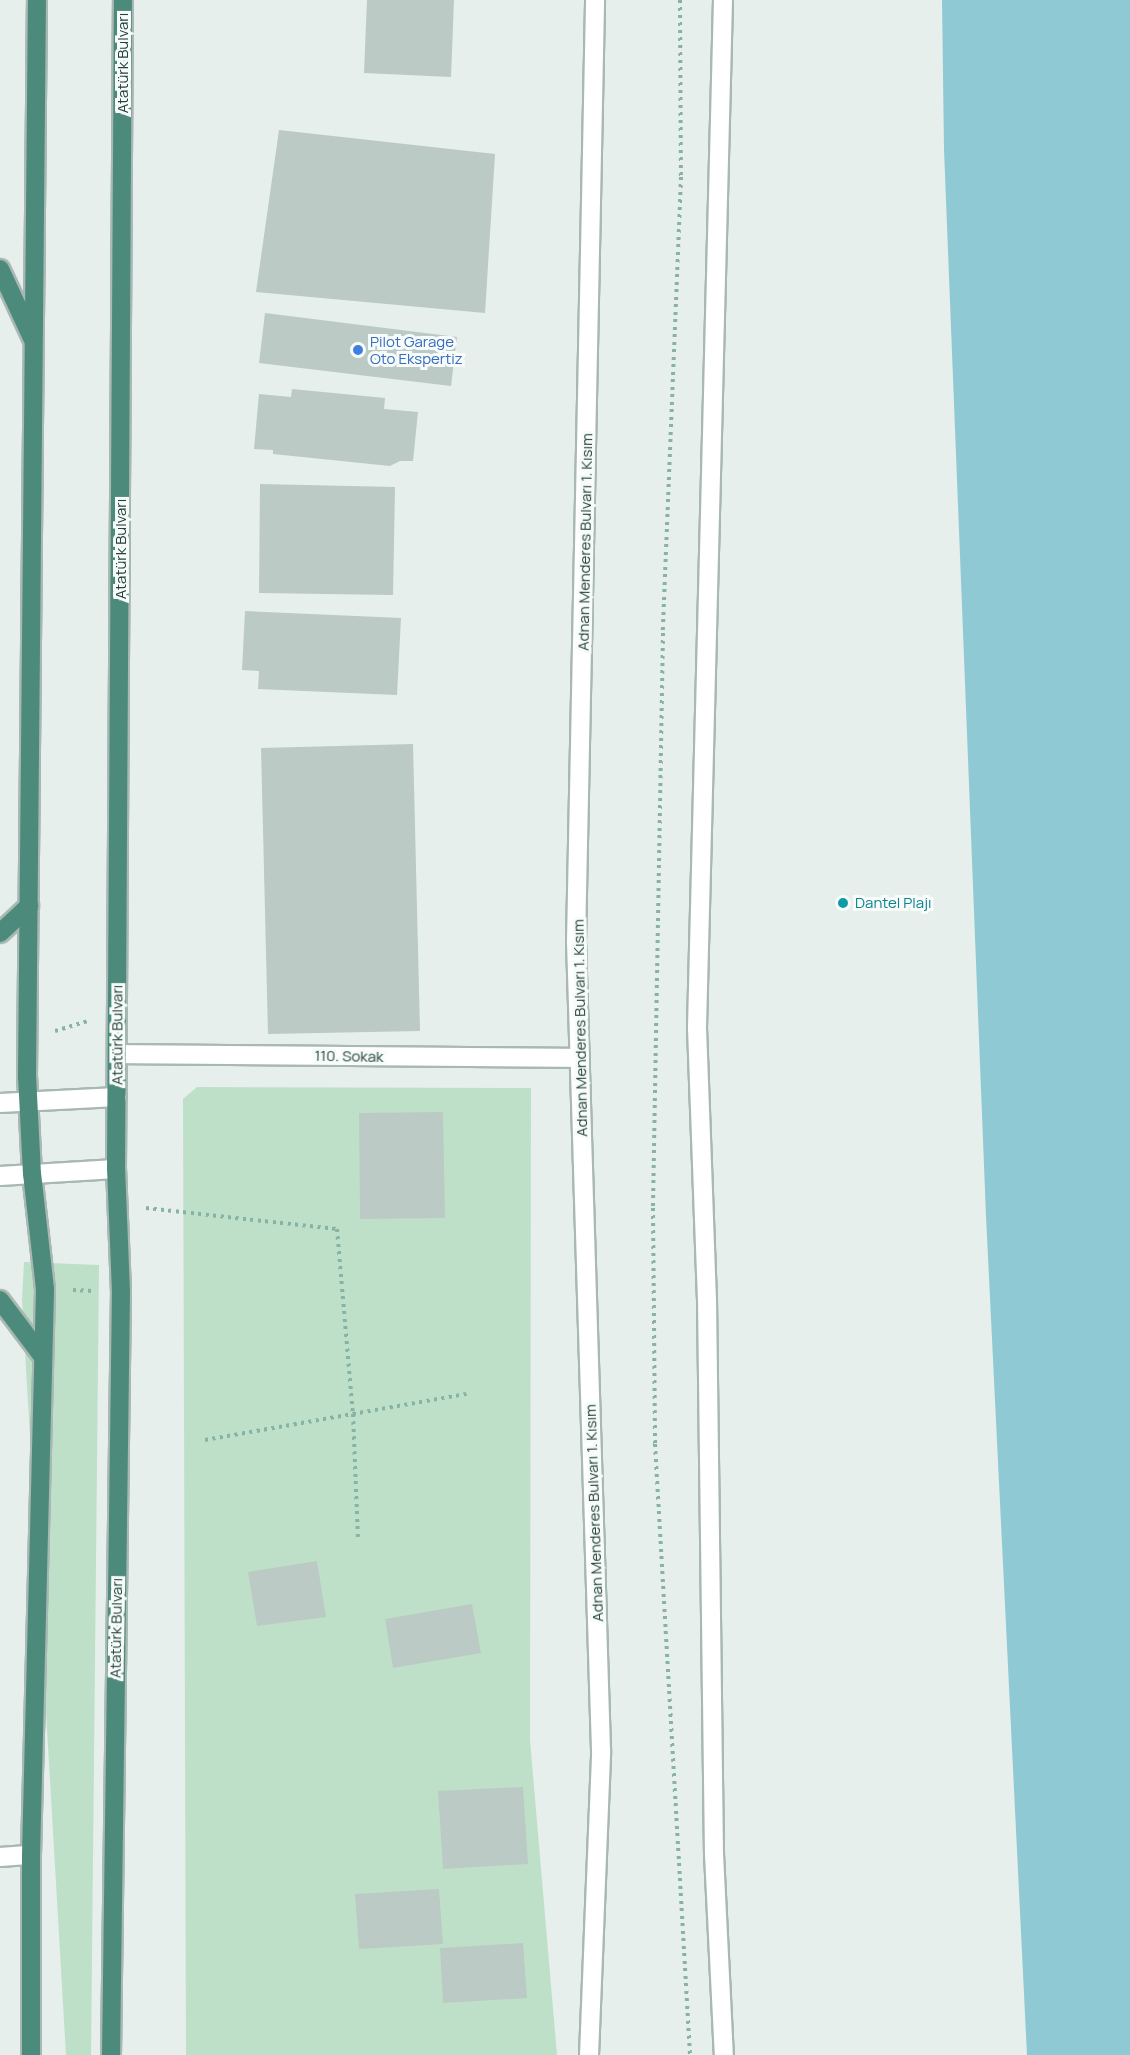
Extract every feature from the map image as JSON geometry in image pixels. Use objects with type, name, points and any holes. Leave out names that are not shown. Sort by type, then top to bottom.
[{"type":"highway","points":[[31,2055],[31,1856],[45,1289],[32,1174],[27,1076],[37,0]]},
{"type":"highway","name":"Atatürk Bulvarı","points":[[111,2055],[121,1292],[116,1169],[123,0]]},
{"type":"highway","points":[[0,269],[35,343]]},
{"type":"highway","points":[[0,933],[29,906]]},
{"type":"highway","points":[[0,1300],[43,1357]]},
{"type":"street","name":"Adnan Menderes Bulvarı 1. Kısım","points":[[589,2055],[601,1750],[576,942],[595,0]]},
{"type":"street","points":[[723,0],[697,1028],[708,1311],[714,1854],[724,2055]]},
{"type":"street","name":"110. Sokak","points":[[118,1054],[580,1058]]},
{"type":"street","points":[[0,1103],[117,1097]]},
{"type":"street","points":[[0,1176],[116,1169]]},
{"type":"street","points":[[0,1857],[31,1856]]},
{"type":"path","points":[[28,1040],[118,1012]]},
{"type":"path","points":[[117,1200],[162,1212],[337,1229],[353,1414],[358,1537]]},
{"type":"path","points":[[205,1440],[471,1393]]},
{"type":"green space","points":[[197,1087],[531,1088],[530,1740],[557,2055],[186,2055],[183,1099]]},
{"type":"green space","points":[[24,1262],[99,1265],[91,2055],[66,2055],[22,1299]]},
{"type":"water","points":[[942,0],[1130,0],[1130,2055],[1027,2055],[986,1216],[944,149]]},
{"type":"building","points":[[367,0],[454,0],[451,77],[364,73]]},
{"type":"building","points":[[279,130],[495,154],[485,313],[256,292]]},
{"type":"building","name":"Pilot Garage Oto Ekspertiz","points":[[265,313],[457,337],[451,386],[259,363]]},
{"type":"building","points":[[292,389],[385,398],[384,409],[418,412],[413,461],[400,461],[390,466],[273,454],[273,450],[254,449],[259,394],[291,397]]},
{"type":"building","points":[[260,484],[395,487],[393,595],[259,593]]},
{"type":"building","points":[[245,611],[401,618],[397,695],[258,689],[259,671],[242,670]]},
{"type":"building","points":[[413,744],[420,1031],[268,1034],[261,748]]},
{"type":"building","points":[[443,1112],[445,1218],[360,1219],[359,1113]]},
{"type":"building","points":[[317,1561],[326,1617],[257,1626],[248,1572]]},
{"type":"building","points":[[472,1604],[481,1653],[393,1668],[385,1619]]},
{"type":"building","points":[[523,1787],[528,1864],[443,1869],[438,1791]]},
{"type":"building","points":[[439,1889],[443,1944],[359,1949],[355,1894]]},
{"type":"building","points":[[523,1943],[527,1998],[443,2003],[440,1948]]},
{"type":"place","name":"Pilot Garage Oto Ekspertiz","points":[[358,350]]},
{"type":"place","name":"Dantel Plajı","points":[[843,903]]}]
